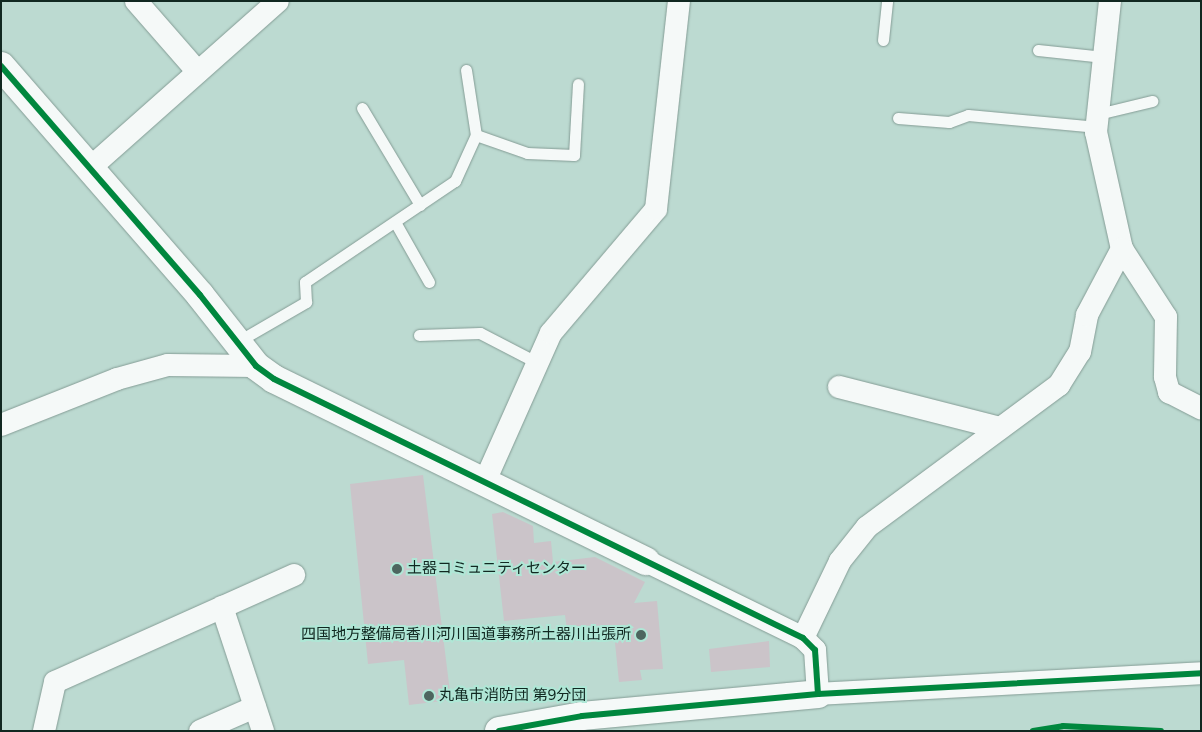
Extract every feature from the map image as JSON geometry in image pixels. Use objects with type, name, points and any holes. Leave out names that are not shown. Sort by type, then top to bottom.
[{"type":"street","points":[[136,1],[198,72]]},
{"type":"street","points":[[90,168],[278,1]]},
{"type":"street","points":[[485,481],[536,362],[551,334],[656,209],[679,1]]},
{"type":"street","points":[[1110,1],[1097,120],[1122,249],[1166,317],[1165,377],[1169,392],[1201,408]]},
{"type":"street","points":[[1,66],[90,168],[256,366],[282,383],[803,638],[815,650],[818,694]]},
{"type":"street","points":[[803,638],[840,562],[867,527],[1059,386],[1080,352],[1088,315],[1122,249]]},
{"type":"street","points":[[1,425],[117,379],[168,365],[256,366]]},
{"type":"street","points":[[839,387],[1000,428]]},
{"type":"street","points":[[44,731],[55,682],[294,575]]},
{"type":"street","points":[[222,608],[263,731]]},
{"type":"street","points":[[499,731],[582,716],[818,694],[1201,673]]},
{"type":"street","points":[[200,731],[255,707]]},
{"type":"lane","points":[[883,40],[887,1]]},
{"type":"lane","points":[[1038,50],[1104,57]]},
{"type":"lane","points":[[237,342],[306,302],[305,282],[456,181],[476,135],[466,70]]},
{"type":"lane","points":[[476,135],[527,153],[574,155],[578,84]]},
{"type":"lane","points":[[898,118],[949,122],[968,115],[1097,120],[1152,101]]},
{"type":"lane","points":[[362,108],[420,205]]},
{"type":"lane","points":[[395,222],[429,282]]},
{"type":"lane","points":[[419,335],[480,332],[536,362]]},
{"type":"building","name":"土器コミュニティセンター","points":[[423,475],[451,700],[409,705],[404,660],[368,664],[350,484]]},
{"type":"building","points":[[503,512],[533,526],[534,543],[551,541],[553,562],[595,557],[645,582],[634,603],[657,601],[663,669],[640,670],[642,680],[619,682],[614,633],[568,638],[565,615],[504,621],[492,514]]},
{"type":"building","points":[[769,641],[770,667],[711,672],[709,649]]},
{"type":"cycle path","points":[[1,66],[200,295],[256,366],[274,379],[803,638],[815,650],[818,694]]},
{"type":"cycle path","points":[[499,731],[582,716],[818,694],[1201,673]]},
{"type":"cycle path","points":[[1033,731],[1063,726],[1161,731]]},
{"type":"place","name":"土器コミュニティセンター","points":[[397,569]]},
{"type":"place","name":"四国地方整備局香川河川国道事務所土器川出張所","points":[[641,635]]},
{"type":"place","name":"丸亀市消防団 第9分団","points":[[429,696]]}]
